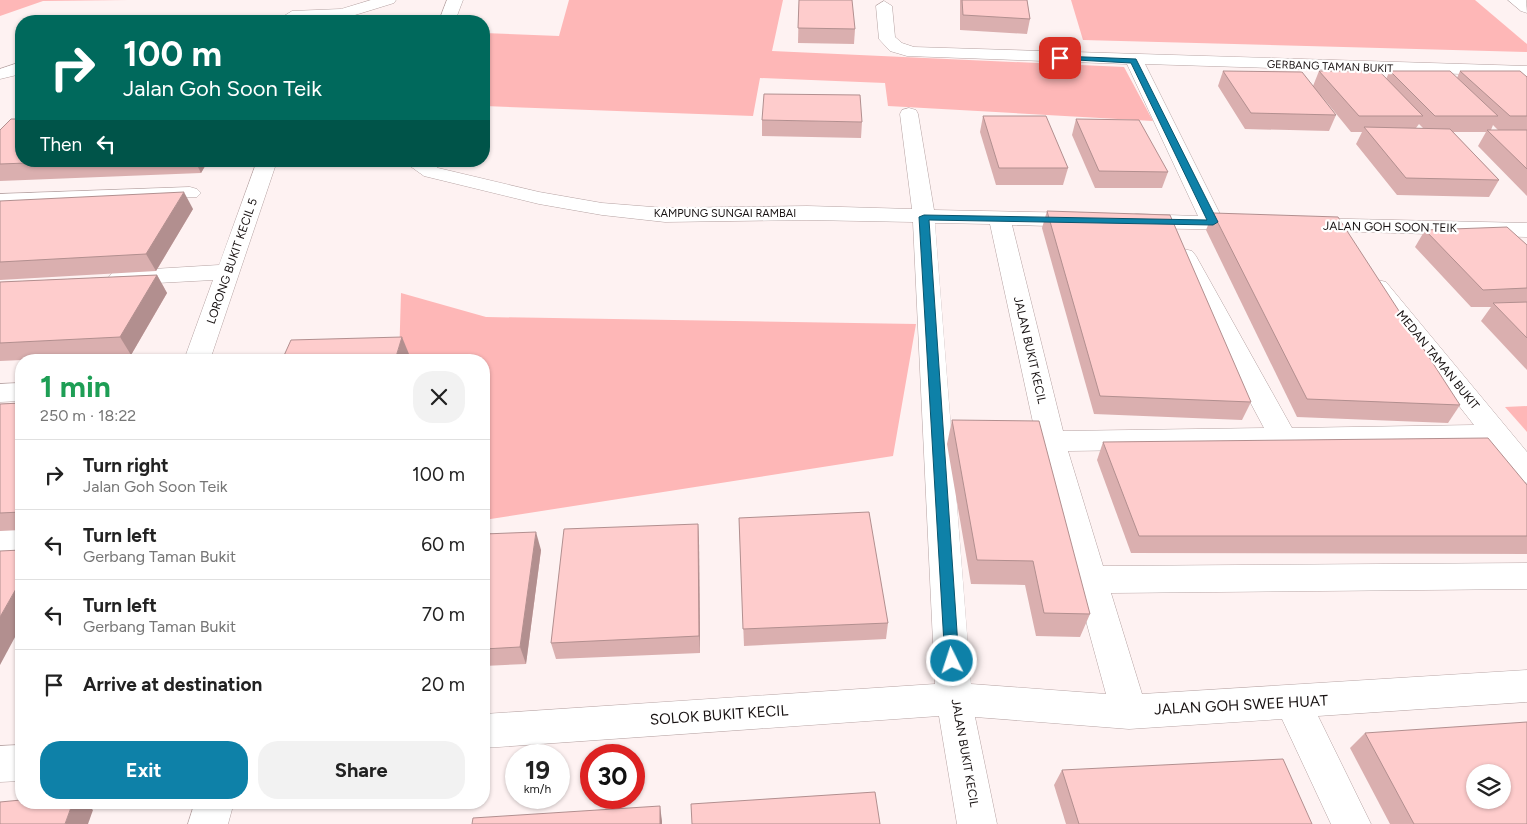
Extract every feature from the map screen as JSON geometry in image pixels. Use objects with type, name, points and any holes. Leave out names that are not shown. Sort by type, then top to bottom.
[{"type":"street","points":[[317,15],[342,14],[388,0]]},
{"type":"street","points":[[449,15],[454,0]]},
{"type":"street","points":[[1516,0],[1527,8]]},
{"type":"street","name":"GERBANG TAMAN BUKIT","points":[[884,6],[887,38],[896,47],[913,52],[1527,71]]},
{"type":"street","points":[[1134,60],[1213,222]]},
{"type":"street","points":[[0,74],[15,70]]},
{"type":"street","name":"JALAN BUKIT KECIL","points":[[910,114],[924,217],[954,699],[977,824]]},
{"type":"street","name":"LORONG BUKIT KECIL 5","points":[[199,354],[265,167]]},
{"type":"street","name":"KAMPUNG SUNGAI RAMBAI","points":[[422,167],[430,172],[539,198],[602,209],[664,215],[807,213],[924,217]]},
{"type":"street","points":[[0,200],[190,193]]},
{"type":"street","name":"JALAN GOH SOON TEIK","points":[[924,217],[1527,230]]},
{"type":"street","name":"JALAN BUKIT KECIL","points":[[1000,219],[1051,441],[1129,712]]},
{"type":"street","points":[[1166,222],[1284,438]]},
{"type":"street","points":[[1329,225],[1348,249]]},
{"type":"street","points":[[99,279],[228,272]]},
{"type":"street","name":"MEDAN TAMAN BUKIT","points":[[1366,272],[1527,472]]},
{"type":"street","points":[[0,393],[15,392]]},
{"type":"street","points":[[1051,441],[1498,435]]},
{"type":"street","points":[[0,543],[15,542]]},
{"type":"street","points":[[1091,580],[1527,576]]},
{"type":"street","name":"JALAN GOH SWEE HUAT","points":[[954,699],[1129,712],[1293,703],[1527,686]]},
{"type":"street","name":"SOLOK BUKIT KECIL","points":[[490,731],[954,699]]},
{"type":"street","points":[[1293,703],[1351,824]]},
{"type":"street","points":[[208,824],[213,809]]},
{"type":"shaded area","points":[[0,0],[128,0],[43,1],[0,16]]},
{"type":"shaded area","points":[[569,0],[783,0],[772,51],[1124,67],[1153,121],[888,106],[885,83],[760,78],[753,116],[490,106],[490,33],[559,36]]},
{"type":"shaded area","points":[[1071,0],[1475,0],[1527,44],[1527,52],[1083,40]]},
{"type":"shaded area","points":[[401,293],[486,317],[916,324],[893,456],[490,519],[490,354],[399,354]]},
{"type":"shaded area","points":[[1527,406],[1527,432],[1505,407]]},
{"type":"building","points":[[799,0],[852,0],[855,29],[798,28]]},
{"type":"building","points":[[962,0],[1027,0],[1030,19],[963,15]]},
{"type":"building","points":[[1223,71],[1302,72],[1336,115],[1251,113]]},
{"type":"building","points":[[1319,71],[1379,71],[1423,116],[1359,116]]},
{"type":"building","points":[[1390,71],[1450,71],[1498,116],[1435,116]]},
{"type":"building","points":[[1460,71],[1520,71],[1527,77],[1527,116],[1510,116]]},
{"type":"building","points":[[764,94],[860,95],[862,122],[762,120]]},
{"type":"building","points":[[983,116],[1046,116],[1068,168],[999,168]]},
{"type":"building","points":[[11,119],[15,119],[15,163],[0,164],[0,130]]},
{"type":"building","points":[[1076,119],[1139,120],[1168,172],[1099,171]]},
{"type":"building","points":[[1364,127],[1450,129],[1499,180],[1406,178]]},
{"type":"building","points":[[1487,130],[1527,130],[1527,169]]},
{"type":"building","points":[[184,192],[146,254],[0,262],[0,201]]},
{"type":"building","points":[[1047,211],[1170,215],[1251,402],[1100,396]]},
{"type":"building","points":[[1213,213],[1338,217],[1460,405],[1307,399]]},
{"type":"building","points":[[1507,227],[1527,245],[1527,288],[1483,290],[1425,230]]},
{"type":"building","points":[[157,275],[120,337],[0,343],[0,282]]},
{"type":"building","points":[[1527,302],[1527,338],[1493,303]]},
{"type":"building","points":[[402,337],[397,354],[285,354],[291,340]]},
{"type":"building","points":[[15,403],[15,512],[0,513],[0,404]]},
{"type":"building","points":[[952,420],[1039,421],[1090,614],[1044,613],[1033,561],[977,560]]},
{"type":"building","points":[[1488,438],[1527,485],[1527,536],[1139,536],[1103,442]]},
{"type":"building","points":[[869,512],[888,623],[743,629],[739,518]]},
{"type":"building","points":[[698,524],[699,636],[551,643],[564,529]]},
{"type":"building","points":[[536,532],[520,647],[490,649],[490,534]]},
{"type":"building","points":[[15,550],[15,591],[0,617],[0,551]]},
{"type":"building","points":[[1527,722],[1527,824],[1414,824],[1365,733]]},
{"type":"building","points":[[1283,759],[1312,824],[1079,824],[1062,770]]},
{"type":"building","points":[[875,792],[880,824],[692,824],[691,804]]},
{"type":"building","points":[[15,801],[15,809],[70,809],[65,824],[0,824],[0,802]]},
{"type":"building","points":[[660,806],[660,824],[472,824],[473,818],[613,809],[645,809],[645,807]]},
{"type":"route","points":[[952,661],[924,217],[1213,222],[1134,60],[1060,58]]}]
